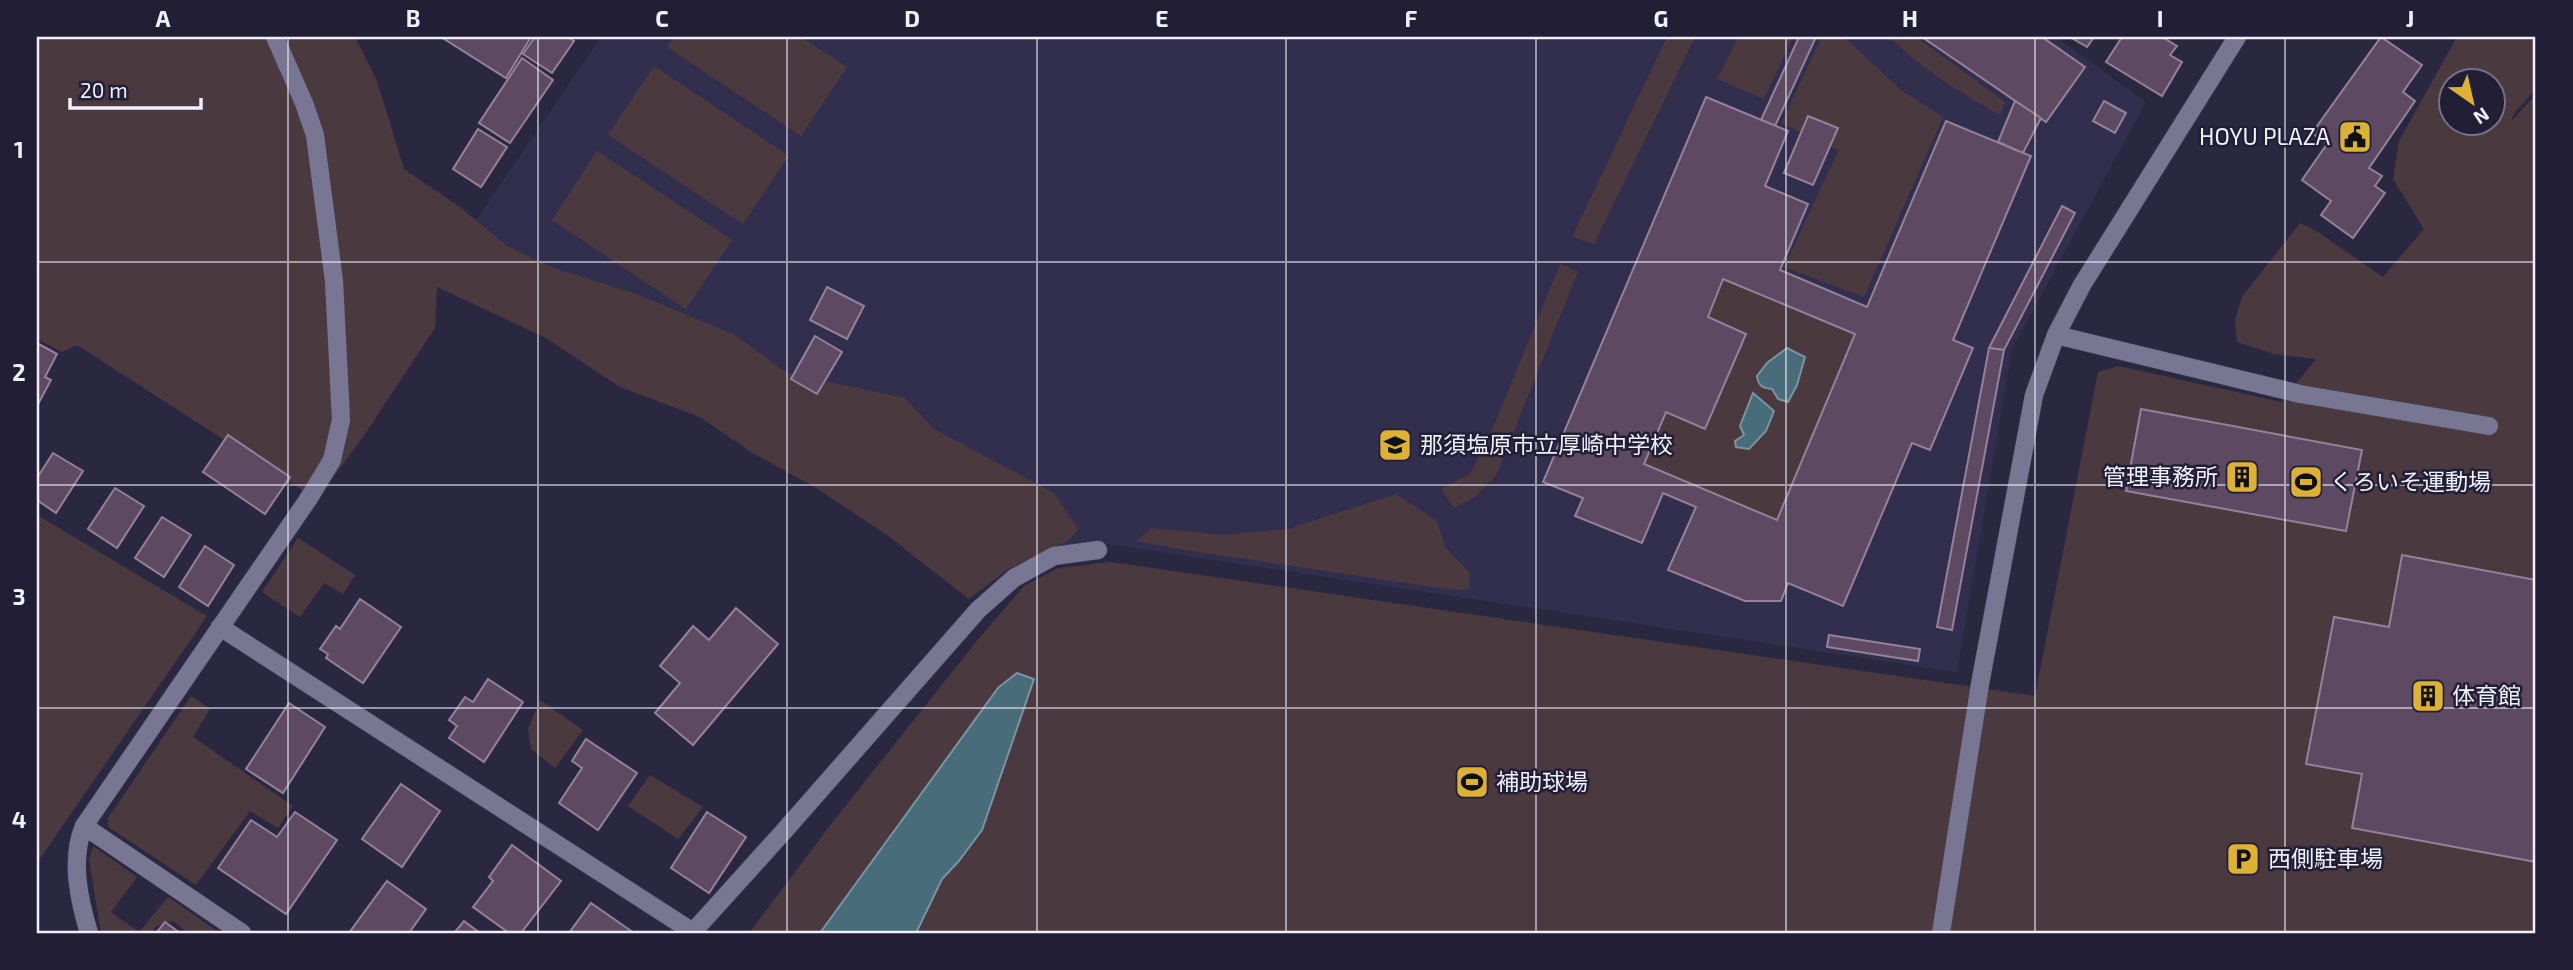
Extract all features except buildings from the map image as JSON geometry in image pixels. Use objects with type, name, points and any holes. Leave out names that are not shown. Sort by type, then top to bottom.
[{"type":"street","points":[[89,933],[82,911],[77,869],[77,842],[84,826],[309,498],[332,460],[341,420],[334,281],[314,135],[304,103],[275,37]]},
{"type":"street","points":[[1941,933],[1980,684],[2035,395],[2056,335],[2082,285],[2237,37]]},
{"type":"street","points":[[2056,335],[2300,394],[2489,426]]},
{"type":"street","points":[[220,627],[692,933],[978,610],[1014,578],[1054,556],[1098,550]]},
{"type":"street","points":[[84,826],[242,933]]},
{"type":"shaded area","points":[[37,37],[355,37],[377,81],[404,169],[460,207],[506,245],[553,268],[634,293],[735,335],[787,373],[905,398],[934,429],[1054,493],[1078,529],[1069,540],[1007,570],[969,599],[887,535],[816,488],[751,452],[700,417],[620,387],[544,337],[437,287],[435,328],[365,434],[320,495],[302,490],[77,345],[62,352],[37,339]]},
{"type":"shaded area","name":"那須塩原市立厚崎中学校","points":[[601,37],[2056,37],[2146,102],[2012,349],[1957,672],[1095,542],[1017,554],[440,273]]},
{"type":"shaded area","points":[[674,37],[801,37],[847,67],[801,136],[667,47]]},
{"type":"shaded area","points":[[1667,37],[1695,37],[1594,244],[1572,237]]},
{"type":"shaded area","points":[[1738,37],[1793,37],[1764,99],[1717,79]]},
{"type":"shaded area","points":[[1822,37],[1844,37],[1901,90],[1943,117],[1864,297],[1784,267],[1839,150],[1781,123]]},
{"type":"shaded area","points":[[1890,37],[1916,37],[2005,102],[2000,115],[1928,70]]},
{"type":"shaded area","name":"くろいそ運動場","points":[[2457,37],[2536,37],[2536,89],[2514,113],[2511,122],[2536,94],[2536,933],[916,933],[942,879],[982,830],[1034,680],[1017,673],[998,688],[820,933],[749,933],[835,819],[980,637],[1024,586],[1058,568],[1111,562],[2035,696],[2098,372],[2119,366],[2281,402],[2316,359],[2274,354],[2237,342],[2235,320],[2242,297],[2300,223],[2318,232],[2383,277],[2424,229],[2393,179],[2399,141],[2436,75],[2436,136],[2506,136],[2506,66],[2441,66]]},
{"type":"shaded area","points":[[654,66],[789,156],[743,224],[608,135]]},
{"type":"shaded area","points":[[597,151],[732,240],[686,309],[552,220]]},
{"type":"shaded area","points":[[1560,264],[1578,272],[1496,475],[1475,497],[1454,508],[1441,489],[1471,473],[1495,423]]},
{"type":"shaded area","points":[[1723,279],[1855,334],[1777,520],[1644,464],[1666,412],[1705,429],[1745,334],[1708,317]],"holes":[[[1750,401],[1764,402],[1774,411],[1766,432],[1749,449],[1740,426]]]},
{"type":"shaded area","points":[[1396,494],[1437,521],[1445,547],[1470,573],[1469,590],[1446,589],[1137,541],[1151,528],[1224,535],[1288,529]]},
{"type":"shaded area","points":[[37,515],[207,616],[37,863]]},
{"type":"shaded area","points":[[298,538],[355,575],[343,594],[324,583],[300,617],[262,592]]},
{"type":"shaded area","points":[[191,696],[210,709],[193,737],[293,806],[278,828],[250,811],[196,885],[108,827],[108,818]]},
{"type":"shaded area","points":[[540,700],[583,730],[555,768],[531,749],[528,729]]},
{"type":"shaded area","points":[[650,775],[703,807],[678,839],[628,806]]},
{"type":"shaded area","points":[[93,846],[137,877],[111,912],[139,932],[168,897],[220,933],[188,933],[173,921],[157,926],[150,933],[101,933],[89,860]]},
{"type":"water","points":[[1787,348],[1805,357],[1797,385],[1788,402],[1778,399],[1772,389],[1762,386],[1757,376],[1767,363]]},
{"type":"water","points":[[1753,393],[1774,411],[1766,431],[1749,449],[1736,447],[1735,441],[1744,435],[1740,426]]},
{"type":"water","points":[[1017,673],[1034,679],[982,830],[942,879],[916,933],[820,933],[998,688]]},
{"type":"place","name":"HOYU PLAZA","points":[[2355,137]]},
{"type":"place","name":"那須塩原市立厚崎中学校","points":[[1395,445]]},
{"type":"place","name":"管理事務所","points":[[2242,477]]},
{"type":"place","name":"くろいそ運動場","points":[[2306,482]]},
{"type":"place","name":"体育館","points":[[2428,696]]},
{"type":"place","name":"補助球場","points":[[1472,782]]},
{"type":"place","name":"西側駐車場","points":[[2243,859]]}]
